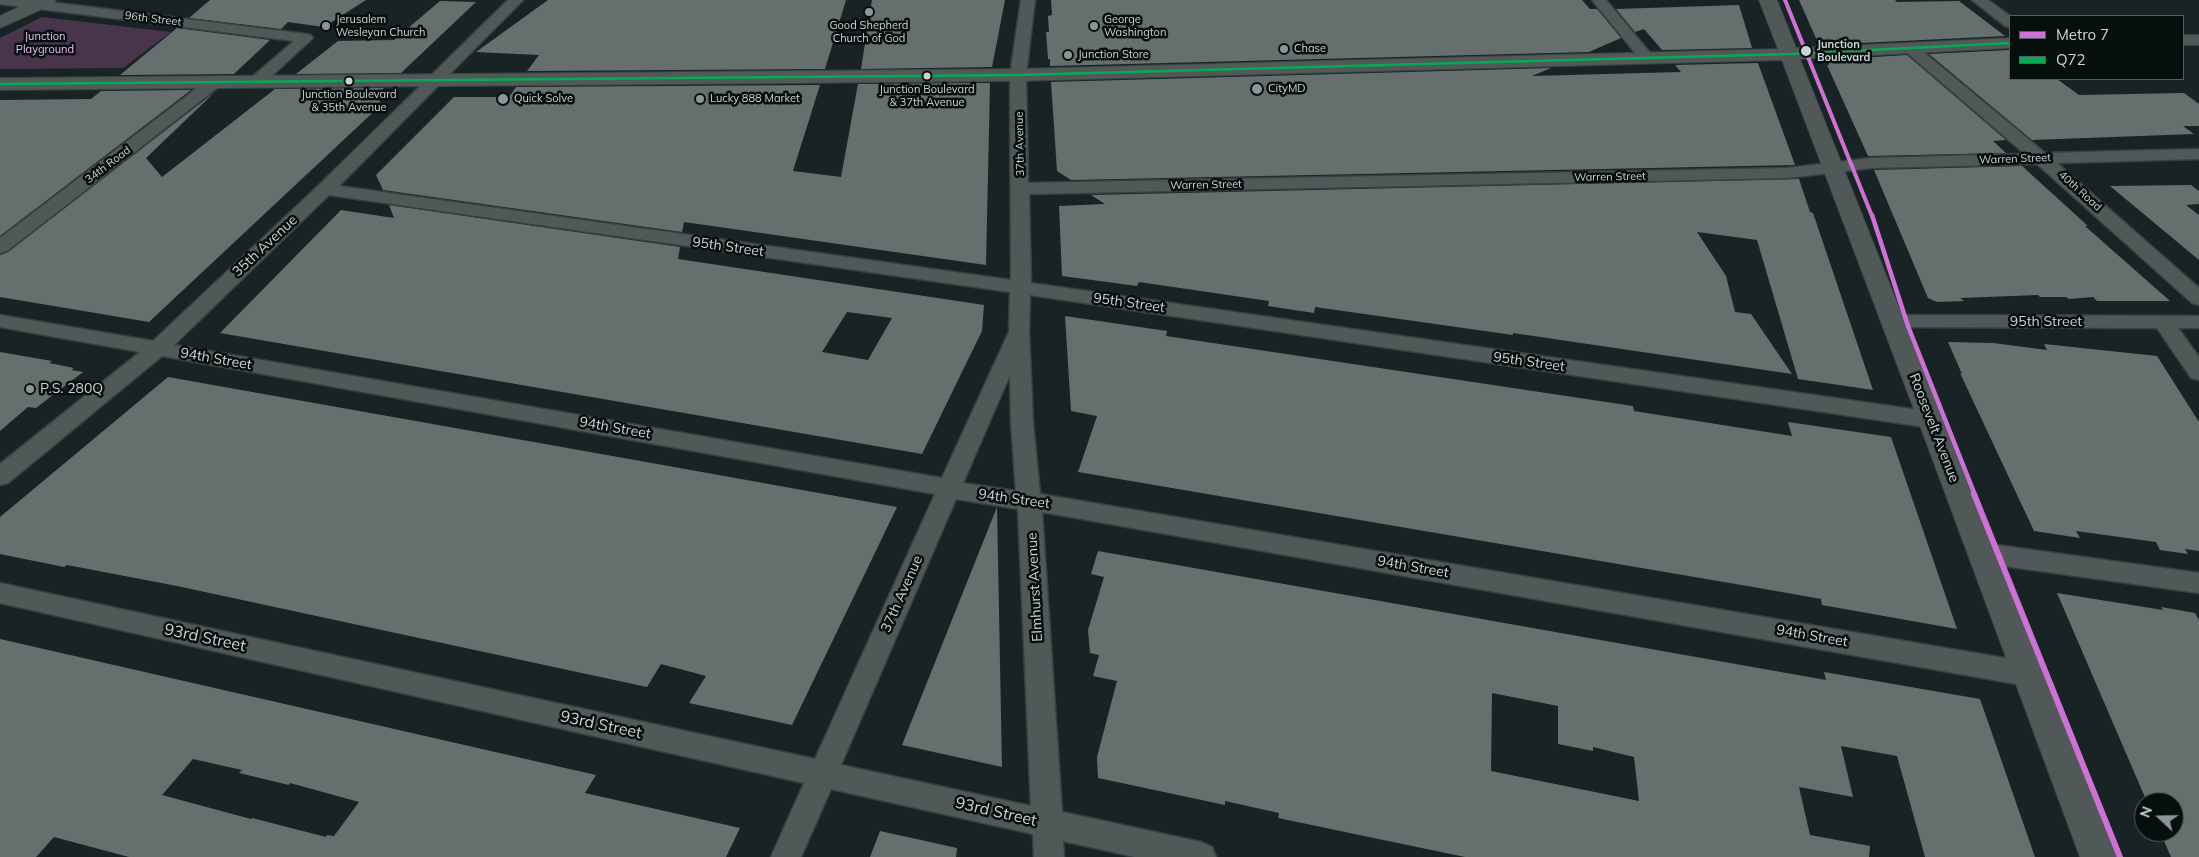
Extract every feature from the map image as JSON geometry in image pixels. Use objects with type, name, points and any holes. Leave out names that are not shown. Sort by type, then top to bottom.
[{"type":"main road","name":"Roosevelt Avenue","points":[[1768,0],[1932,420],[2099,857]]},
{"type":"main road","points":[[0,13],[33,2]]},
{"type":"main road","points":[[0,24],[33,2]]},
{"type":"main road","points":[[2184,40],[2199,40]]},
{"type":"main road","points":[[0,84],[1018,75],[1790,54],[2009,43]]},
{"type":"street","name":"96th Street","points":[[0,0],[33,2],[306,38],[257,82]]},
{"type":"street","name":"35th Avenue","points":[[0,476],[157,349],[325,189],[516,0]]},
{"type":"street","name":"37th Avenue","points":[[1021,288],[1018,75],[1028,0]]},
{"type":"street","points":[[1599,0],[1646,57]]},
{"type":"street","points":[[1979,0],[2009,22]]},
{"type":"street","name":"40th Road","points":[[1911,49],[2042,158],[2199,299]]},
{"type":"street","name":"34th Road","points":[[0,247],[215,82]]},
{"type":"street","name":"Warren Street","points":[[1021,189],[1788,173],[1833,166],[1871,163],[2199,154]]},
{"type":"street","name":"95th Street","points":[[325,189],[1932,420]]},
{"type":"street","name":"Elmhurst Avenue","points":[[1021,288],[1019,332],[1022,422],[1033,545],[1049,857]]},
{"type":"street","name":"94th Street","points":[[0,321],[907,479],[979,495],[1029,502],[2028,674]]},
{"type":"street","name":"95th Street","points":[[1893,321],[2199,322]]},
{"type":"street","points":[[2163,322],[2199,373]]},
{"type":"street","name":"37th Avenue","points":[[786,857],[1019,332]]},
{"type":"street","points":[[1982,552],[2199,583]]},
{"type":"street","name":"93rd Street","points":[[0,593],[1201,857]]},
{"type":"green space","name":"Junction Playground","points":[[42,17],[171,32],[123,68],[0,69],[0,38]]},
{"type":"building","points":[[210,0],[366,0],[324,27],[288,22],[281,29],[189,18]]},
{"type":"building","points":[[548,0],[846,0],[825,69],[527,71],[539,55],[476,52]]},
{"type":"building","points":[[872,0],[1005,0],[992,67],[861,69]]},
{"type":"building","points":[[1051,0],[1582,0],[1590,9],[1597,9],[1621,38],[1589,52],[1050,66],[1046,32],[1049,32],[1048,16],[1052,15]]},
{"type":"building","points":[[1799,0],[1959,1],[2005,36],[1819,45]]},
{"type":"building","points":[[440,1],[476,2],[401,73],[296,74],[338,41],[394,40]]},
{"type":"building","points":[[1739,5],[1752,48],[1662,50],[1644,29],[1635,32],[1616,9]]},
{"type":"building","points":[[177,28],[270,40],[234,74],[120,75]]},
{"type":"building","points":[[2009,50],[2009,80],[2058,80],[2079,95],[2184,93],[2199,104],[2199,126],[2183,126],[2194,134],[2032,140],[1929,54]]},
{"type":"building","points":[[1907,55],[2006,140],[1993,141],[2006,153],[1868,156],[1826,60]]},
{"type":"building","points":[[1758,63],[1795,165],[1071,180],[1057,171],[1051,82],[1551,68],[1532,76],[1681,72],[1675,65]]},
{"type":"building","points":[[990,83],[986,265],[684,222],[682,232],[383,190],[376,175],[454,97],[509,97],[516,87],[820,85],[793,171],[841,177],[858,84]]},
{"type":"building","points":[[384,88],[375,96],[382,104],[149,322],[0,297],[0,255],[8,252],[215,92],[146,158],[162,177],[275,89]]},
{"type":"building","points":[[191,90],[0,236],[0,100],[91,99],[101,91]]},
{"type":"building","points":[[2022,166],[2088,226],[2085,226],[2170,301],[2097,301],[2093,297],[2069,299],[2066,297],[2040,297],[2038,295],[1960,298],[1964,301],[1937,302],[1928,298],[1874,170]]},
{"type":"building","points":[[1799,179],[1810,212],[1813,213],[1873,390],[1798,379],[1757,240],[1697,232],[1726,276],[1735,312],[1751,314],[1792,374],[1513,333],[1513,335],[1315,307],[1314,313],[1268,306],[1269,301],[1139,282],[1137,286],[1062,276],[1059,206],[1105,204],[1091,195]]},
{"type":"building","points":[[2191,185],[2199,191],[2199,204],[2186,205],[2199,215],[2199,260],[2110,186]]},
{"type":"building","points":[[389,205],[680,247],[678,259],[984,305],[982,331],[922,454],[220,333],[341,210],[394,218]],"holes":[[[847,312],[892,318],[868,360],[822,352]]]},
{"type":"building","points":[[1065,316],[1167,331],[1166,336],[1633,406],[1634,411],[1792,436],[1788,422],[1891,437],[1957,629],[1822,605],[1821,599],[1078,472],[1097,416],[1071,411]]},
{"type":"building","points":[[1948,342],[1993,343],[2047,350],[2044,344],[2157,356],[2199,422],[2199,551],[2185,549],[2188,554],[2160,550],[2156,542],[2076,531],[2080,538],[2034,531],[1960,373],[1962,374]]},
{"type":"building","name":"P.S. 280Q","points":[[0,352],[52,361],[49,363],[74,368],[71,370],[83,372],[36,408],[28,407],[0,431]]},
{"type":"building","points":[[168,377],[897,507],[792,725],[689,703],[706,676],[661,664],[647,687],[177,586],[0,554],[0,517]]},
{"type":"building","points":[[997,508],[1002,767],[902,745]]},
{"type":"building","points":[[1098,551],[1826,680],[1824,672],[1980,699],[2035,857],[1925,857],[1897,756],[1841,746],[1853,797],[1799,787],[1810,835],[1870,846],[1869,857],[1465,857],[1278,818],[1279,813],[1225,801],[1225,805],[1098,778],[1097,757],[1117,681],[1093,676],[1099,655],[1090,653],[1088,630],[1104,577],[1091,574]],"holes":[[[1492,693],[1558,706],[1558,744],[1593,751],[1593,747],[1634,757],[1639,801],[1491,771]]]},
{"type":"building","points":[[2057,593],[2163,610],[2161,607],[2195,613],[2199,620],[2199,857],[2171,857],[2164,842],[2184,842],[2184,792],[2143,792]]},
{"type":"building","points":[[0,639],[596,775],[585,793],[740,828],[726,857],[129,857],[54,837],[36,857],[0,857]],"holes":[[[193,759],[242,770],[239,773],[289,785],[290,783],[359,802],[334,836],[327,835],[326,837],[162,795]]]},
{"type":"building","points":[[880,831],[957,848],[956,857],[870,857]]},
{"type":"metro line","name":"7","points":[[1785,0],[1866,196],[1908,326],[1926,373],[2120,857]]},
{"type":"transit line","name":"Q72","points":[[0,84],[1018,75],[1790,54],[2009,43]]},
{"type":"place","name":"Good Shepherd Church of God","points":[[869,12]]},
{"type":"place","name":"Jerusalem Wesleyan Church","points":[[326,26]]},
{"type":"place","name":"George Washington","points":[[1094,26]]},
{"type":"place","name":"Chase","points":[[1284,49]]},
{"type":"place","name":"Junction Boulevard","points":[[1806,51]]},
{"type":"place","name":"Junction Store","points":[[1068,55]]},
{"type":"place","name":"Junction Boulevard & 37th Avenue","points":[[927,76]]},
{"type":"place","name":"Junction Boulevard & 35th Avenue","points":[[349,81]]},
{"type":"place","name":"CityMD","points":[[1257,89]]},
{"type":"place","name":"Quick Solve","points":[[503,99]]},
{"type":"place","name":"Lucky 888 Market","points":[[700,99]]},
{"type":"place","name":"P.S. 280Q","points":[[30,389]]}]
